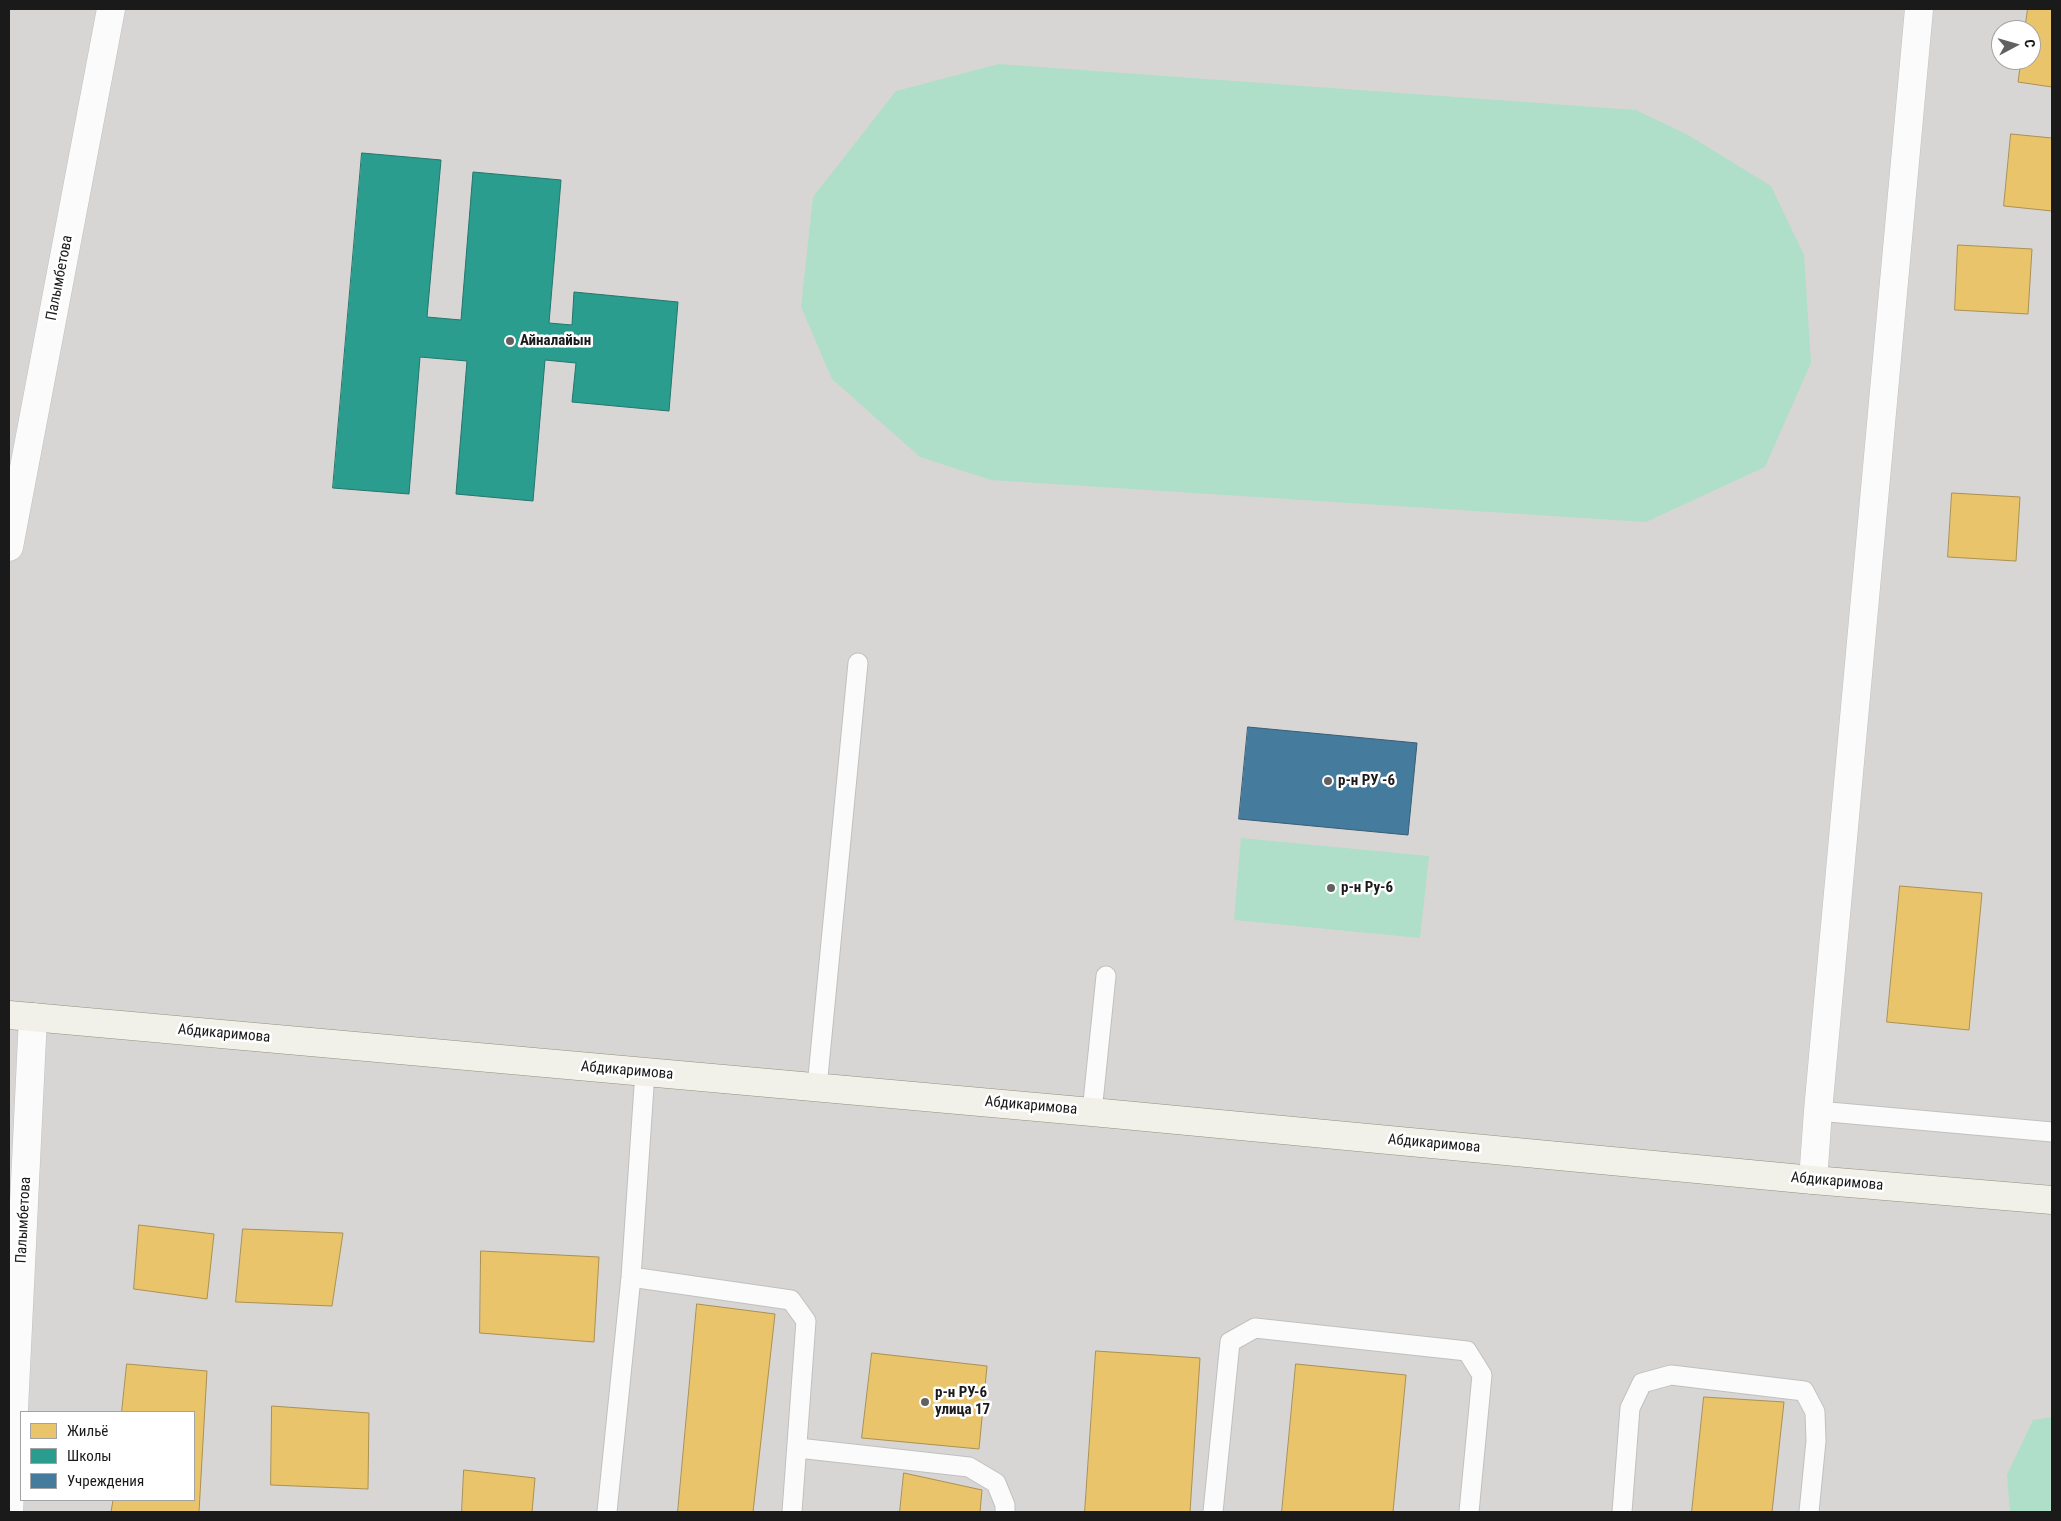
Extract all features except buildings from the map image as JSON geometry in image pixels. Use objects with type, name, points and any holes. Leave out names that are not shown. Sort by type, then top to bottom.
[{"type":"main road","name":"Абдикаримова","points":[[21,1016],[1092,1112],[1813,1180],[2052,1200]]},
{"type":"street","name":"Палымбетова","points":[[9,547],[111,9]]},
{"type":"street","points":[[1813,1180],[1920,9]]},
{"type":"street","name":"Палымбетова","points":[[9,1512],[21,1016]]},
{"type":"lane","points":[[817,1087],[858,663]]},
{"type":"lane","points":[[1092,1112],[1106,976]]},
{"type":"lane","points":[[607,1512],[631,1277],[645,1072]]},
{"type":"lane","points":[[1818,1111],[2052,1132]]},
{"type":"lane","points":[[631,1277],[791,1300],[806,1320],[792,1512]]},
{"type":"lane","points":[[1213,1512],[1230,1342],[1255,1328],[1467,1351],[1482,1375],[1469,1512]]},
{"type":"lane","points":[[1622,1512],[1630,1408],[1642,1383],[1671,1375],[1804,1391],[1814,1412],[1815,1432],[1809,1512]]},
{"type":"lane","points":[[798,1448],[969,1467],[996,1484],[1006,1505],[1005,1512]]},
{"type":"shaded area","points":[[9,9],[2052,9],[2052,1512],[9,1512]]},
{"type":"green space","points":[[999,64],[1636,110],[1688,135],[1771,186],[1804,255],[1811,363],[1765,467],[1646,522],[991,480],[920,457],[832,379],[801,307],[813,197],[896,91]]},
{"type":"green space","name":"р-н Ру-6","points":[[1241,838],[1429,856],[1420,938],[1234,920]]},
{"type":"green space","points":[[2052,1417],[2052,1512],[2010,1512],[2007,1475],[2033,1420]]},
{"type":"place","name":"Айналайын","points":[[510,341]]},
{"type":"place","name":"р-н РУ -6","points":[[1328,781]]},
{"type":"place","name":"р-н Ру-6","points":[[1331,888]]},
{"type":"place","name":"р-н РУ-6 улица 17","points":[[925,1402]]}]
